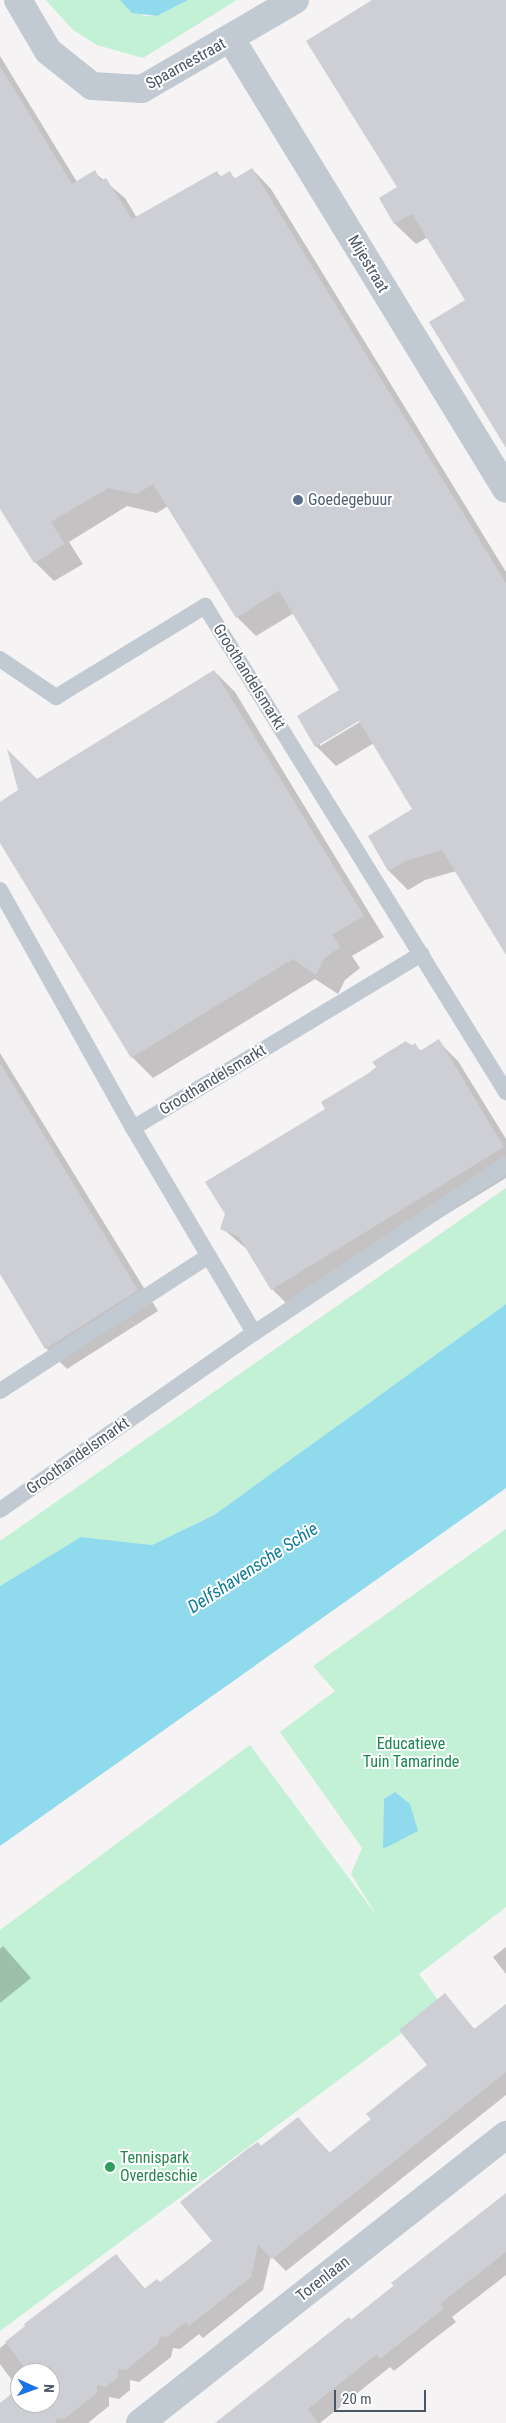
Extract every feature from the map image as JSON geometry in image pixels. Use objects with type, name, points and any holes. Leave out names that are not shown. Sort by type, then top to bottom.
[{"type":"street","name":"Spaarnestraat","points":[[18,0],[48,51],[92,86],[142,89],[231,39],[295,0]]},
{"type":"street","name":"Mijestraat","points":[[231,39],[506,489]]},
{"type":"street","name":"Torenlaan","points":[[140,2423],[506,2135]]},
{"type":"lane","name":"Groothandelsmarkt","points":[[0,659],[56,697],[205,606],[506,1092]]},
{"type":"lane","points":[[0,890],[132,1128],[207,1257],[254,1333]]},
{"type":"lane","name":"Groothandelsmarkt","points":[[132,1128],[422,954]]},
{"type":"lane","name":"Groothandelsmarkt","points":[[0,1510],[254,1333],[506,1165]]},
{"type":"lane","points":[[0,1391],[207,1257]]},
{"type":"green space","points":[[46,0],[120,0],[144,16],[157,16],[188,0],[237,0],[143,58],[97,45],[73,30]]},
{"type":"green space","points":[[506,1188],[506,1304],[214,1515],[152,1545],[81,1537],[0,1586],[0,1541]]},
{"type":"green space","name":"Tennispark Overdeschie","points":[[506,1529],[506,1907],[419,1974],[441,2004],[0,2331],[0,1930],[250,1745],[377,1916],[351,1874],[362,1848],[280,1732],[335,1691],[313,1666]]},
{"type":"water","points":[[120,0],[188,0],[157,16],[132,13]]},
{"type":"water","name":"Delfshavensche Schie","points":[[506,1304],[506,1488],[0,1846],[0,1586],[81,1537],[152,1545],[214,1515]]},
{"type":"water","points":[[395,1792],[410,1804],[418,1831],[383,1849],[384,1799]]},
{"type":"building","points":[[372,0],[506,0],[506,448],[429,322],[465,300],[412,214],[394,224],[379,198],[397,187],[306,41]]},
{"type":"building","points":[[0,66],[72,184],[95,170],[101,181],[106,178],[132,219],[217,171],[220,177],[230,171],[234,179],[252,168],[506,583],[506,955],[442,850],[406,861],[388,871],[368,836],[412,809],[359,721],[315,747],[297,716],[339,690],[279,591],[236,618],[153,484],[137,494],[108,488],[51,522],[65,544],[34,563],[0,509]]},
{"type":"building","points":[[214,670],[364,916],[332,935],[340,947],[324,959],[316,975],[293,959],[131,1058],[0,843],[0,802],[18,790],[7,749],[37,779]]},
{"type":"building","points":[[439,1039],[504,1147],[271,1290],[239,1237],[220,1229],[225,1214],[205,1182],[325,1109],[321,1102],[377,1068],[372,1062],[406,1041],[410,1047],[415,1043],[420,1051]]},
{"type":"building","points":[[0,1063],[138,1290],[45,1349],[0,1274]]},
{"type":"building","points":[[445,1993],[474,2029],[506,2004],[506,2072],[272,2259],[258,2245],[251,2277],[189,2326],[186,2322],[167,2337],[160,2336],[158,2344],[126,2370],[118,2369],[118,2377],[106,2387],[97,2385],[97,2393],[64,2419],[56,2418],[56,2423],[0,2423],[0,2403],[10,2395],[10,2413],[60,2413],[60,2363],[21,2363],[5,2342],[25,2326],[24,2324],[116,2254],[144,2289],[157,2279],[160,2282],[212,2241],[180,2202],[246,2150],[258,2142],[261,2146],[298,2117],[329,2153],[371,2119],[366,2114],[427,2065],[399,2030]]},
{"type":"building","points":[[506,2193],[506,2252],[440,2304],[444,2308],[417,2330],[380,2359],[377,2354],[308,2409],[318,2423],[215,2423],[349,2317],[351,2320],[394,2286],[391,2283]]},
{"type":"place","name":"Goedegebuur","points":[[298,500]]},
{"type":"place","name":"Tennispark Overdeschie","points":[[110,2167]]},
{"type":"park label","name":"Educatieve Tuin Tamarinde","points":[[411,1753]]}]
